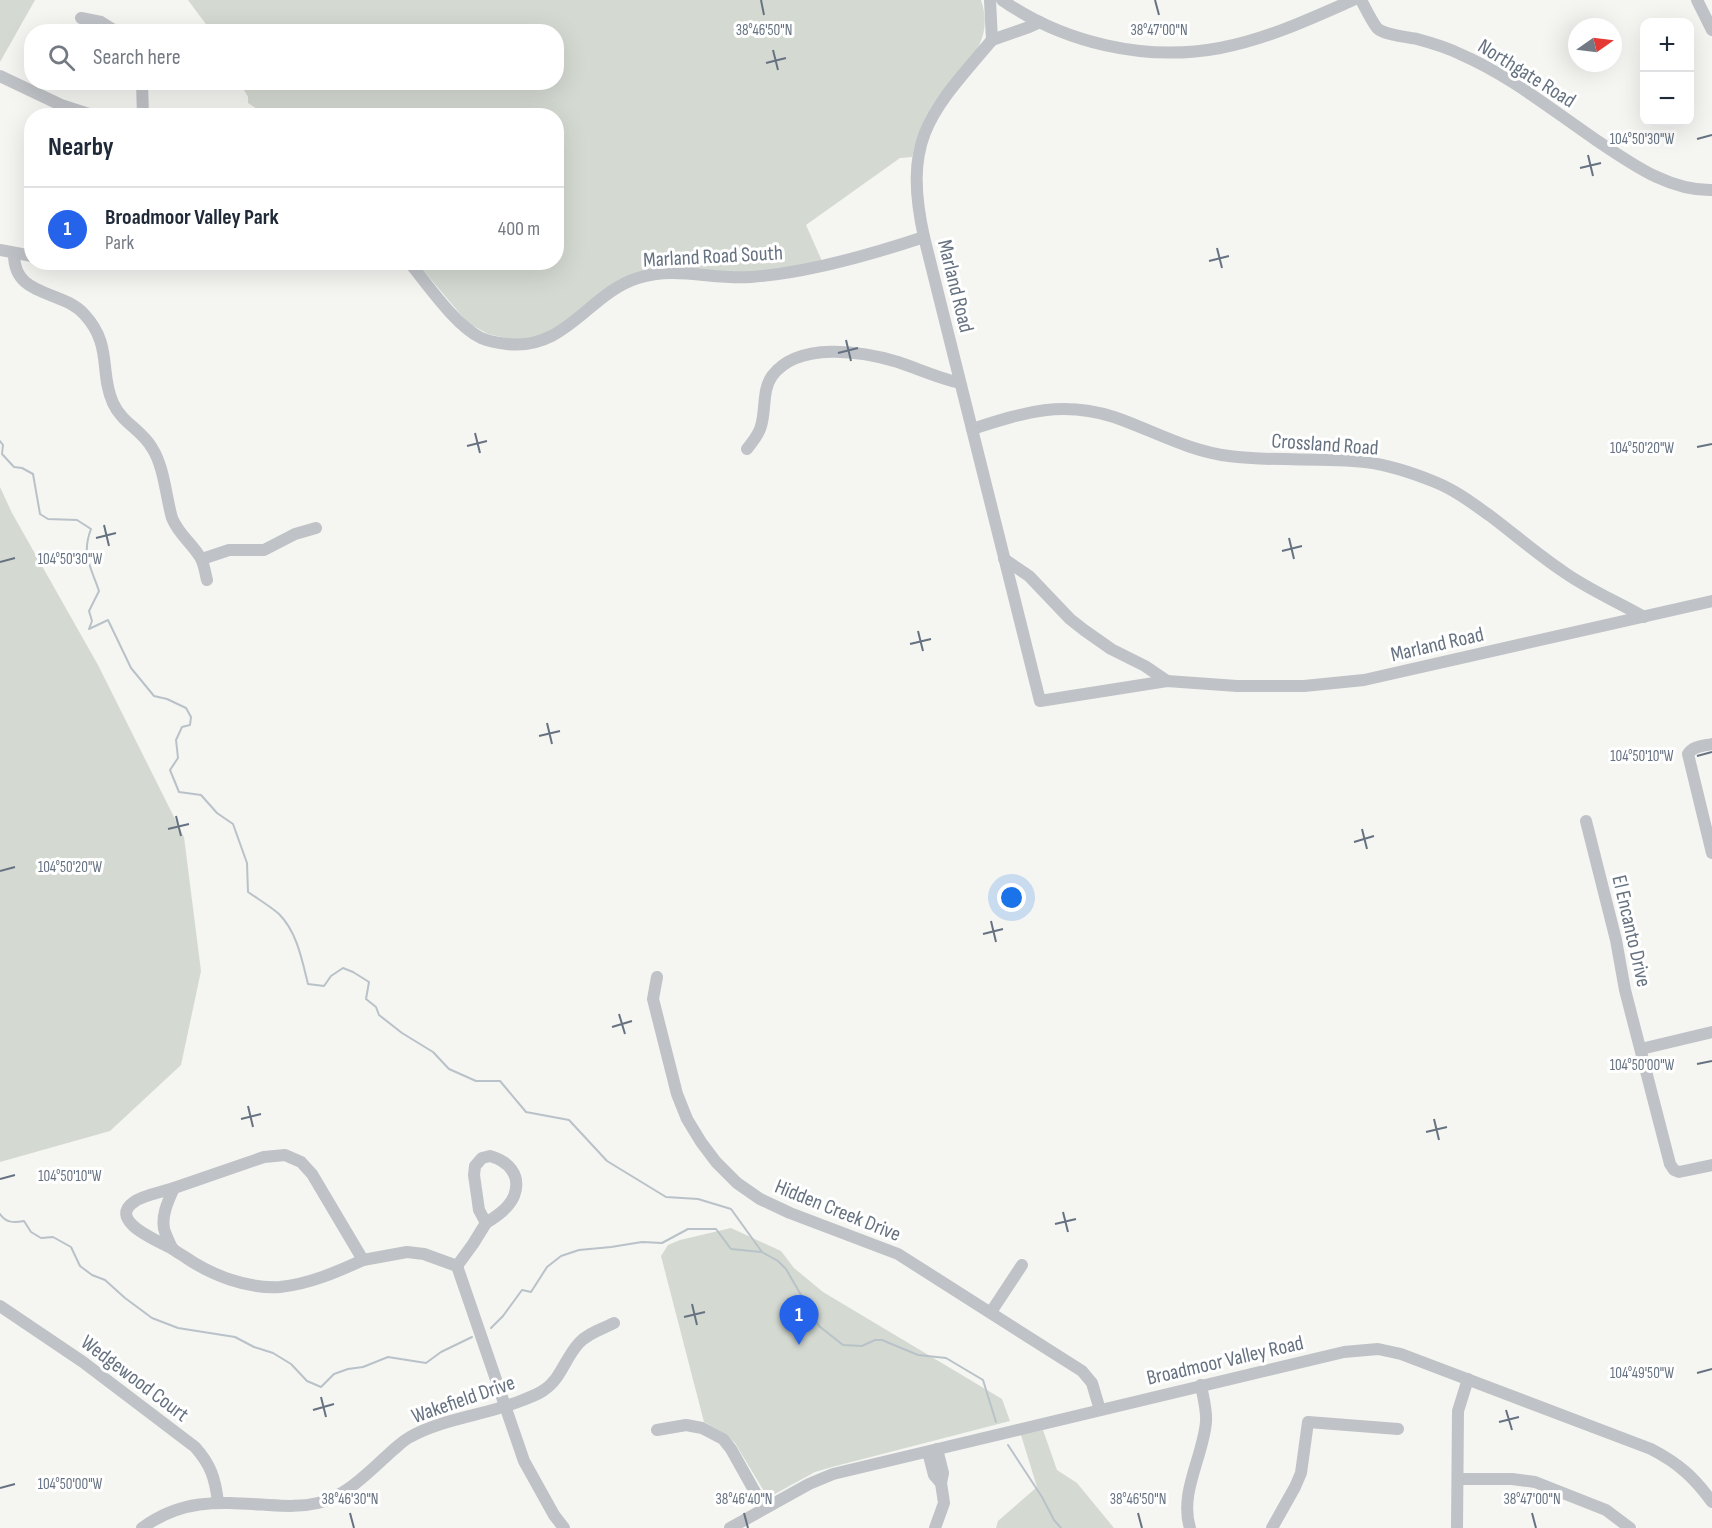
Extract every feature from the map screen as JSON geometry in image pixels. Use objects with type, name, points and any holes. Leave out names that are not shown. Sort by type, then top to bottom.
[{"type":"street","points":[[990,0],[992,40],[1040,22]]},
{"type":"street","points":[[1002,0],[1040,22],[1079,38],[1136,51],[1184,52],[1219,48],[1261,38],[1298,25],[1353,0]]},
{"type":"street","name":"Northgate Road","points":[[1361,0],[1381,31],[1434,44],[1473,59],[1506,78],[1650,174],[1688,188],[1712,190]]},
{"type":"street","points":[[1697,0],[1712,30]]},
{"type":"street","points":[[81,18],[104,24]]},
{"type":"street","name":"Marland Road","points":[[992,40],[946,94],[928,123],[918,155],[916,177],[918,210],[1040,702],[1167,681],[1237,686],[1304,686],[1364,680],[1712,601]]},
{"type":"street","points":[[0,76],[24,87]]},
{"type":"street","points":[[29,90],[70,108]]},
{"type":"street","points":[[142,90],[143,108]]},
{"type":"street","name":"Marland Road South","points":[[416,270],[452,314],[473,333],[495,342],[522,344],[540,341],[557,334],[615,289],[637,278],[679,273],[748,277],[782,274],[897,246],[924,237]]},
{"type":"street","points":[[0,250],[24,255]]},
{"type":"street","points":[[14,253],[16,272],[22,279],[42,293],[73,304],[86,315],[97,331],[105,354],[113,403],[122,418],[152,446],[175,527],[202,559],[207,580]]},
{"type":"street","points":[[747,449],[761,426],[767,387],[771,377],[786,363],[807,355],[842,352],[861,354],[900,363],[941,379],[960,383]]},
{"type":"street","name":"Crossland Road","points":[[972,429],[1034,411],[1056,409],[1085,411],[1112,417],[1189,447],[1220,455],[1259,459],[1363,462],[1410,473],[1435,482],[1460,495],[1561,570],[1600,595],[1644,617]]},
{"type":"street","points":[[202,559],[229,550],[264,550],[295,534],[316,528]]},
{"type":"street","name":"Marland Road","points":[[1004,559],[1029,576],[1077,625],[1111,649],[1145,666],[1167,681]]},
{"type":"street","points":[[1712,744],[1690,750],[1688,754],[1712,853]]},
{"type":"street","name":"El Encanto Drive","points":[[1586,821],[1616,940],[1624,990],[1670,1164],[1674,1170],[1679,1172],[1712,1165]]},
{"type":"street","name":"Hidden Creek Drive","points":[[657,977],[653,999],[677,1094],[687,1119],[701,1143],[737,1183],[760,1199],[790,1213],[898,1254],[991,1312],[1082,1371],[1092,1383],[1100,1410]]},
{"type":"street","points":[[1641,1049],[1712,1032]]},
{"type":"street","points":[[363,1260],[312,1174],[300,1162],[285,1155],[264,1158],[135,1201],[128,1208],[127,1215],[130,1224],[138,1231],[173,1249],[197,1265],[230,1280],[257,1286],[278,1287],[298,1284],[338,1272],[363,1260],[407,1252],[424,1254],[457,1266]]},
{"type":"street","points":[[457,1266],[486,1223],[500,1214],[514,1197],[514,1175],[509,1165],[490,1156],[482,1158],[475,1166],[474,1175],[479,1210],[486,1223]]},
{"type":"street","points":[[173,1249],[164,1230],[166,1207],[174,1188]]},
{"type":"street","points":[[991,1312],[1022,1265]]},
{"type":"street","points":[[457,1266],[524,1461],[554,1515],[564,1528]]},
{"type":"street","name":"Wedgewood Court","points":[[0,1306],[83,1362],[195,1447],[212,1473],[216,1483],[218,1502]]},
{"type":"street","name":"Wakefield Drive","points":[[142,1528],[162,1514],[188,1505],[218,1502],[298,1506],[320,1503],[341,1493],[417,1433],[427,1428],[506,1407],[542,1391],[552,1384],[579,1343],[589,1335],[614,1323]]},
{"type":"street","name":"Broadmoor Valley Road","points":[[730,1528],[823,1477],[1344,1352],[1378,1349],[1422,1361],[1659,1454],[1686,1471],[1712,1502]]},
{"type":"street","points":[[1457,1528],[1458,1411],[1468,1379]]},
{"type":"street","points":[[1190,1528],[1187,1518],[1187,1502],[1206,1424],[1201,1385]]},
{"type":"street","points":[[1272,1528],[1301,1473],[1308,1422],[1398,1429]]},
{"type":"street","points":[[657,1430],[686,1425],[702,1428],[723,1439],[765,1508]]},
{"type":"street","points":[[933,1450],[934,1475],[941,1483],[944,1503],[935,1528]]},
{"type":"street","points":[[1458,1479],[1512,1479],[1535,1482],[1606,1510],[1630,1528]]},
{"type":"shaded area","points":[[0,0],[35,0],[0,62]]},
{"type":"shaded area","points":[[188,0],[981,0],[985,16],[980,44],[931,107],[921,127],[912,157],[900,158],[806,225],[822,261],[749,273],[660,269],[543,336],[514,340],[488,334],[468,323],[423,270],[564,270],[564,108],[256,108],[248,103],[244,90],[564,90],[564,24],[206,24]]},
{"type":"shaded area","points":[[0,487],[12,513],[98,665],[184,837],[201,971],[181,1065],[110,1131],[0,1162]]},
{"type":"shaded area","points":[[731,1228],[781,1251],[794,1268],[823,1292],[1002,1399],[1010,1421],[832,1467],[815,1472],[773,1495],[765,1493],[735,1443],[724,1433],[704,1422],[661,1256],[668,1245],[680,1240]]},
{"type":"shaded area","points":[[1043,1430],[1057,1470],[1077,1483],[1114,1528],[996,1528],[998,1521],[1037,1487],[1021,1435]]},
{"type":"waterway","points":[[0,441],[3,445],[2,454],[14,467],[22,468],[33,474],[40,514],[48,519],[77,520],[91,529],[87,554],[99,591],[89,611],[92,621],[89,629],[108,620],[131,668],[154,696],[186,708],[191,717],[190,725],[182,727],[176,740],[178,758],[170,770],[179,792],[201,795],[217,813],[233,824],[247,863],[248,892],[279,914],[285,921],[298,947],[308,984],[324,986],[331,976],[343,968],[353,972],[369,982],[366,999],[376,1007],[379,1015],[402,1033],[433,1052],[449,1069],[476,1081],[500,1081],[526,1112],[569,1120],[607,1161],[666,1197],[698,1199],[731,1209],[762,1252],[778,1261],[786,1269],[819,1326],[843,1345],[862,1346],[875,1340],[882,1340],[918,1355],[946,1358],[983,1380],[996,1422]]},
{"type":"waterway","points":[[0,1214],[10,1222],[24,1221],[31,1232],[41,1238],[53,1237],[71,1247],[80,1266],[92,1275],[105,1280],[152,1318],[178,1328],[235,1337],[254,1347],[273,1353],[291,1364],[307,1381],[321,1387],[334,1374],[363,1367],[388,1357],[426,1363],[441,1352],[472,1337]]},
{"type":"waterway","points":[[491,1328],[522,1290],[531,1292],[547,1267],[561,1256],[579,1250],[642,1242],[662,1243],[688,1229],[716,1229],[731,1249],[761,1252]]},
{"type":"waterway","points":[[1008,1445],[1061,1528]]},
{"type":"place","name":"Broadmoor Valley Park","points":[[799,1345]]}]
